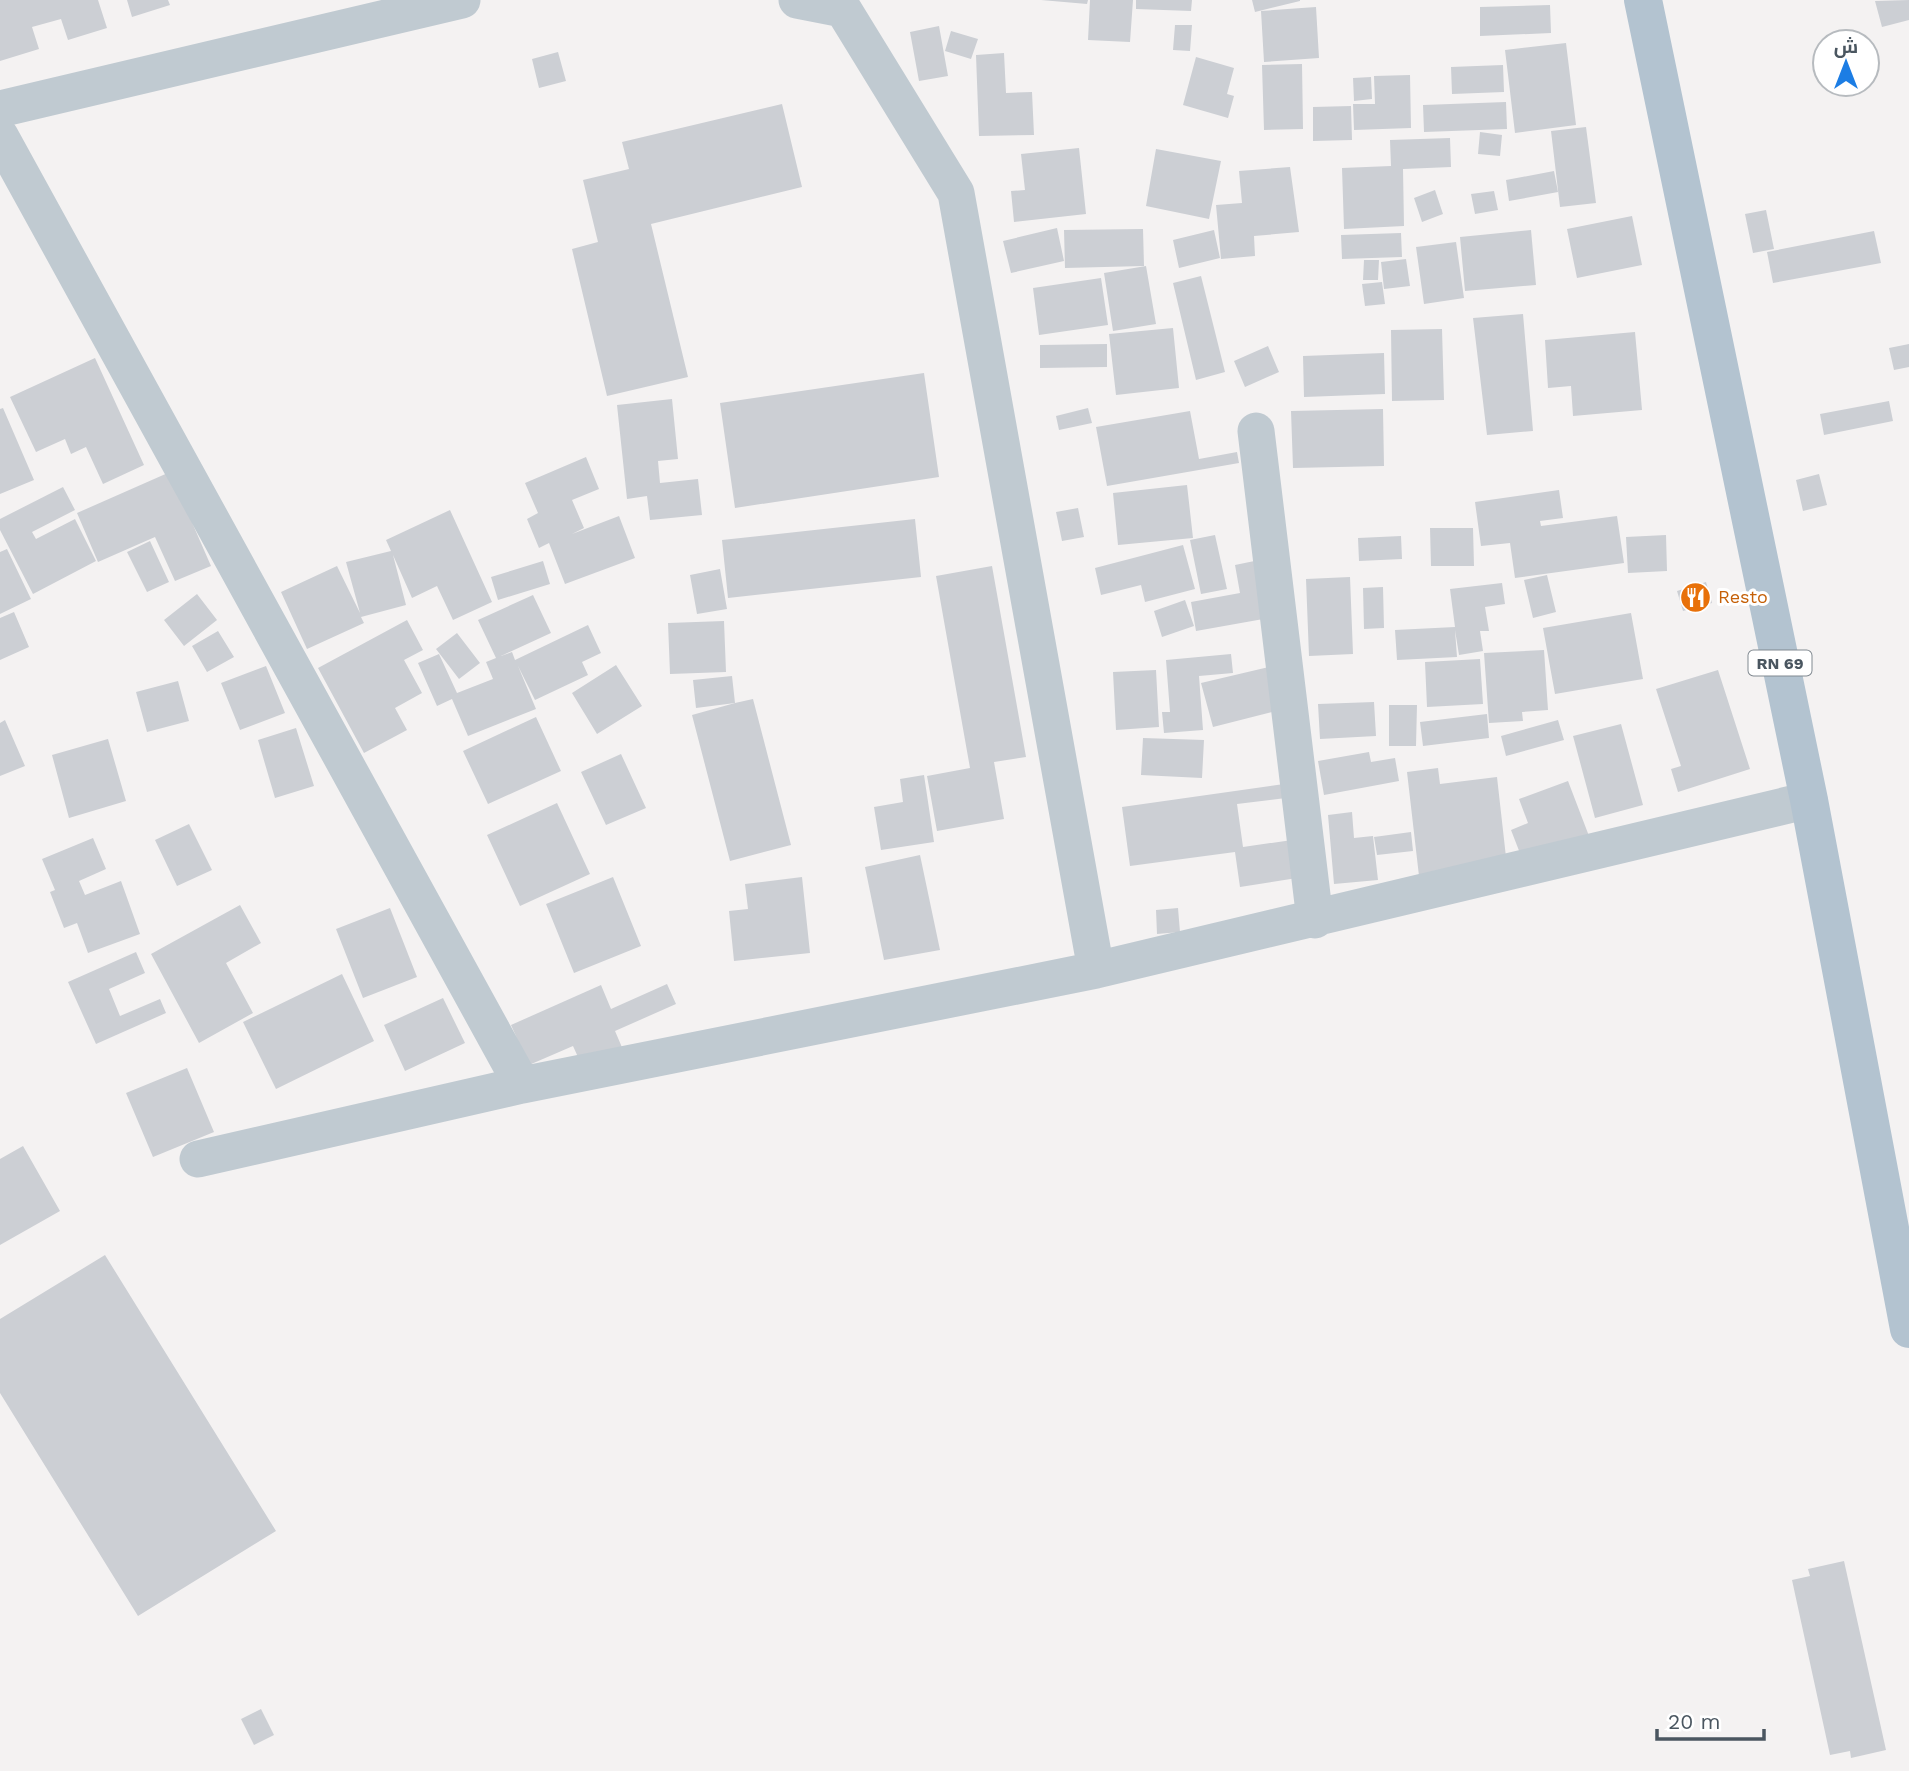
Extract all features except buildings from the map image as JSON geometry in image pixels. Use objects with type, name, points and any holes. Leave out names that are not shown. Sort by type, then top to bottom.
[{"type":"main road","name":"RN 69","points":[[1643,0],[1809,800],[1909,1329]]},
{"type":"street","points":[[797,0],[842,4],[956,193],[1096,970]]},
{"type":"street","points":[[0,109],[455,1]]},
{"type":"street","points":[[0,136],[522,1086]]},
{"type":"street","points":[[1256,431],[1315,920]]},
{"type":"street","points":[[198,1159],[522,1086],[1096,970],[1315,920],[1809,800]]},
{"type":"place","name":"Resto","points":[[1695,597]]}]
